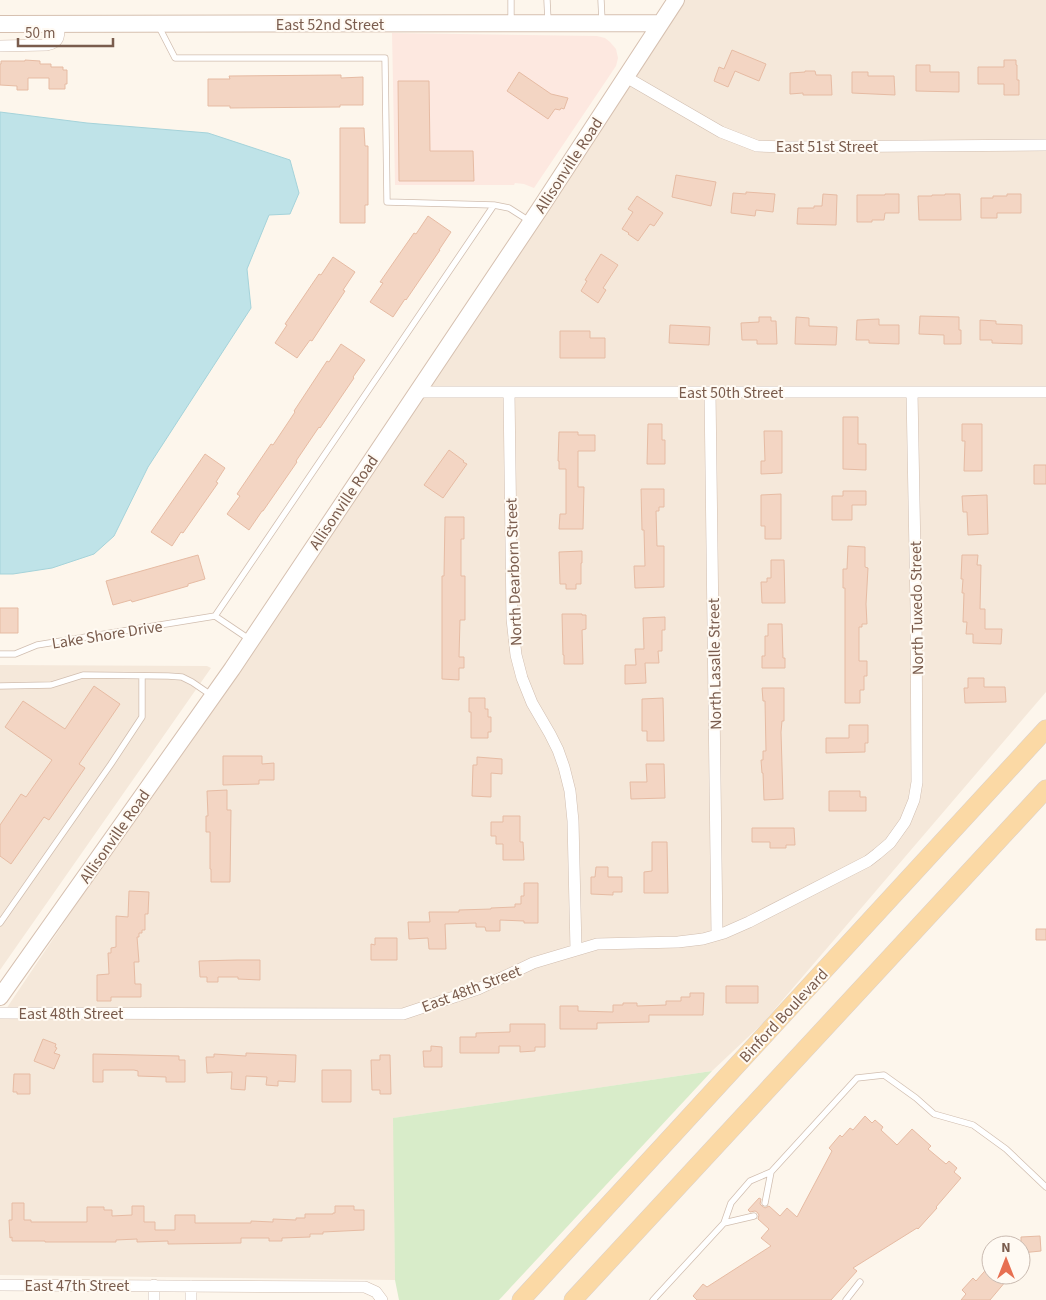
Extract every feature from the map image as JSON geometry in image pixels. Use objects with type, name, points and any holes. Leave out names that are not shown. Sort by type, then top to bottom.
[{"type":"main road","name":"Allisonville Road","points":[[0,997],[251,640],[676,0]]},
{"type":"main road","name":"East 52nd Street","points":[[0,24],[661,22]]},
{"type":"main road","name":"Binford Boulevard","points":[[520,1300],[1046,729]]},
{"type":"main road","points":[[573,1300],[1046,789]]},
{"type":"street","points":[[0,46],[47,45],[54,43],[58,38],[59,25]]},
{"type":"street","name":"East 51st Street","points":[[626,76],[721,132],[757,146],[1046,145]]},
{"type":"street","name":"East 50th Street","points":[[417,392],[1046,392]]},
{"type":"street","name":"North Dearborn Street","points":[[509,392],[512,619],[514,642],[522,678],[532,703],[558,750],[570,791],[573,821],[576,950]]},
{"type":"street","name":"North Lasalle Street","points":[[710,392],[717,935]]},
{"type":"street","name":"North Tuxedo Street","points":[[905,822],[914,800],[918,776],[912,392]]},
{"type":"street","name":"East 48th Street","points":[[0,1013],[403,1014],[478,989],[533,963],[597,944],[678,942],[703,939],[733,930],[868,861],[890,843],[905,822]]},
{"type":"street","name":"East 47th Street","points":[[0,1286],[365,1287],[376,1292],[382,1300]]},
{"type":"street","name":"East 47th Street","points":[[154,1286],[154,1300]]},
{"type":"street","points":[[191,1286],[191,1300]]},
{"type":"lane","points":[[511,0],[511,23]]},
{"type":"lane","points":[[547,0],[548,23]]},
{"type":"lane","points":[[601,0],[602,23]]},
{"type":"lane","points":[[158,24],[175,58],[384,58],[388,202],[494,205],[508,208],[530,222]]},
{"type":"lane","points":[[251,640],[215,616],[494,205]]},
{"type":"lane","name":"Lake Shore Drive","points":[[0,654],[15,654],[36,645],[215,616]]},
{"type":"lane","points":[[0,686],[51,685],[82,675],[182,677],[212,696]]},
{"type":"lane","points":[[0,923],[142,717],[142,676]]},
{"type":"lane","points":[[653,1300],[724,1223],[730,1203],[750,1181],[772,1172],[857,1078],[884,1075],[916,1098],[934,1114],[973,1125],[1006,1150],[1046,1187]]},
{"type":"lane","points":[[765,1203],[772,1172]]},
{"type":"lane","points":[[724,1223],[754,1216]]},
{"type":"lane","points":[[846,1300],[860,1282]]},
{"type":"shaded area","points":[[683,0],[1046,0],[1046,692],[763,1023],[712,1071],[394,1118],[395,1280],[0,1275],[0,1018]]},
{"type":"shaded area","points":[[392,33],[597,36],[605,38],[610,42],[616,49],[618,58],[616,66],[534,188],[515,183],[514,185],[395,185]]},
{"type":"shaded area","points":[[0,665],[207,666],[211,668],[0,970]]},
{"type":"green space","points":[[712,1071],[499,1300],[399,1300],[395,1280],[393,1118]]},
{"type":"water","points":[[0,112],[87,123],[208,133],[290,160],[299,193],[290,214],[269,215],[247,269],[251,308],[148,467],[114,536],[94,554],[52,568],[13,574],[0,574]]},
{"type":"building","points":[[732,50],[766,64],[759,81],[735,71],[728,87],[714,81],[719,67],[724,69]]},
{"type":"building","points":[[1004,60],[1016,60],[1019,95],[1004,95],[1004,84],[978,84],[978,67],[1004,67]]},
{"type":"building","points":[[1,61],[40,61],[40,64],[51,64],[51,67],[63,67],[63,70],[67,70],[65,89],[49,89],[49,78],[28,78],[28,90],[17,90],[17,86],[0,85]]},
{"type":"building","points":[[916,65],[930,65],[930,72],[959,72],[959,92],[916,91]]},
{"type":"building","points":[[815,71],[816,75],[831,75],[832,95],[790,94],[790,73]]},
{"type":"building","points":[[519,72],[551,94],[568,98],[564,109],[555,109],[548,119],[507,91]]},
{"type":"building","points":[[852,72],[868,72],[868,76],[894,76],[895,95],[852,93]]},
{"type":"building","points":[[341,75],[341,78],[363,77],[363,105],[230,108],[230,106],[208,106],[208,79],[230,79],[229,76]]},
{"type":"building","points":[[398,81],[429,81],[430,151],[473,151],[474,181],[399,181]]},
{"type":"building","points":[[340,128],[364,128],[365,146],[368,146],[368,205],[365,205],[365,223],[340,223]]},
{"type":"building","points":[[676,175],[716,182],[711,206],[672,197]]},
{"type":"building","points":[[746,192],[775,194],[773,212],[756,210],[755,216],[731,213],[733,193],[746,194]]},
{"type":"building","points":[[823,194],[837,195],[836,225],[797,224],[798,208],[822,206]]},
{"type":"building","points":[[899,194],[899,213],[885,213],[884,220],[857,222],[857,195]]},
{"type":"building","points":[[960,194],[961,220],[919,220],[918,196]]},
{"type":"building","points":[[1007,194],[1021,194],[1021,213],[997,213],[997,218],[981,218],[981,198],[1007,196]]},
{"type":"building","points":[[637,196],[663,213],[654,226],[650,224],[638,241],[622,229],[633,212],[628,209]]},
{"type":"building","points":[[428,216],[451,232],[393,317],[370,302],[383,283],[380,282]]},
{"type":"building","points":[[601,254],[618,265],[603,288],[606,290],[598,303],[581,291],[587,281],[585,280]]},
{"type":"building","points":[[333,257],[355,272],[343,290],[345,291],[312,341],[310,340],[297,358],[275,343],[287,325],[285,324]]},
{"type":"building","points":[[920,316],[959,317],[961,344],[944,344],[944,335],[919,334]]},
{"type":"building","points":[[759,317],[771,317],[771,321],[776,321],[777,344],[757,344],[757,340],[742,340],[741,323],[759,322]]},
{"type":"building","points":[[796,317],[809,318],[809,326],[837,327],[836,345],[795,344]]},
{"type":"building","points":[[879,319],[879,325],[899,325],[899,344],[869,343],[869,340],[856,340],[857,320]]},
{"type":"building","points":[[980,320],[996,321],[996,324],[1022,325],[1022,344],[992,343],[992,340],[980,340]]},
{"type":"building","points":[[670,325],[710,327],[709,345],[669,343]]},
{"type":"building","points":[[560,331],[590,331],[590,338],[605,338],[605,358],[560,358]]},
{"type":"building","points":[[341,344],[365,360],[249,530],[227,514],[240,496],[237,494],[271,444],[273,445],[327,361],[329,362]]},
{"type":"building","points":[[843,417],[858,417],[858,444],[866,444],[866,470],[843,469]]},
{"type":"building","points":[[648,424],[662,424],[662,440],[665,440],[665,464],[647,464]]},
{"type":"building","points":[[962,424],[982,424],[982,471],[964,471],[965,441],[962,441]]},
{"type":"building","points":[[764,431],[782,431],[782,473],[761,474],[761,461],[765,461]]},
{"type":"building","points":[[559,432],[578,432],[578,435],[595,435],[595,451],[578,451],[578,487],[584,487],[583,529],[559,529],[560,514],[566,514],[566,469],[559,469]]},
{"type":"building","points":[[449,450],[467,464],[443,498],[424,485]]},
{"type":"building","points":[[205,454],[225,468],[216,482],[218,483],[172,546],[151,532]]},
{"type":"building","points":[[1034,465],[1046,465],[1046,484],[1034,484]]},
{"type":"building","points":[[641,489],[664,489],[664,507],[659,507],[659,511],[656,511],[657,546],[664,546],[664,587],[635,588],[634,566],[645,566]]},
{"type":"building","points":[[843,491],[866,491],[866,505],[852,505],[852,520],[832,520],[832,496],[843,496]]},
{"type":"building","points":[[781,494],[781,539],[765,539],[765,526],[761,526],[761,495]]},
{"type":"building","points":[[987,495],[988,534],[968,535],[967,512],[963,512],[962,496]]},
{"type":"building","points":[[445,517],[464,517],[464,539],[461,539],[461,576],[465,576],[465,620],[460,620],[459,657],[464,657],[464,668],[459,668],[459,680],[442,679],[442,576],[444,576]]},
{"type":"building","points":[[848,546],[865,547],[865,567],[868,568],[867,624],[862,624],[862,627],[859,627],[859,661],[867,661],[867,676],[864,676],[864,690],[860,690],[860,703],[845,703],[845,588],[843,588],[843,569],[847,569]]},
{"type":"building","points":[[582,551],[581,584],[576,584],[576,589],[566,589],[566,584],[560,584],[559,552]]},
{"type":"building","points":[[198,555],[205,579],[188,584],[188,586],[132,602],[131,600],[113,605],[106,581]]},
{"type":"building","points":[[962,555],[978,555],[977,565],[981,565],[980,609],[985,609],[985,629],[1002,629],[1001,644],[973,643],[973,634],[966,634],[967,622],[963,622]]},
{"type":"building","points":[[771,560],[784,560],[785,603],[762,603],[761,582],[767,582],[767,578],[771,578]]},
{"type":"building","points":[[0,608],[18,608],[18,633],[0,633]]},
{"type":"building","points":[[562,614],[586,615],[586,629],[582,630],[583,664],[564,664]]},
{"type":"building","points":[[665,617],[665,630],[662,630],[662,651],[658,651],[659,663],[645,663],[646,683],[625,684],[625,665],[636,665],[635,649],[644,649],[643,618]]},
{"type":"building","points":[[768,624],[782,624],[785,668],[762,668],[762,656],[765,656],[765,636],[768,636]]},
{"type":"building","points":[[968,678],[984,678],[984,687],[1005,687],[1006,702],[965,703],[964,688],[968,688]]},
{"type":"building","points":[[94,686],[120,704],[79,764],[85,768],[49,820],[44,817],[11,864],[0,856],[0,825],[21,794],[26,797],[52,760],[5,727],[23,701],[65,729]]},
{"type":"building","points":[[762,688],[784,688],[784,721],[782,721],[781,732],[783,799],[764,800],[761,760],[763,760],[763,751],[766,751],[765,701],[763,701]]},
{"type":"building","points":[[469,698],[485,698],[485,709],[488,709],[488,717],[491,717],[491,732],[488,732],[488,738],[471,738]]},
{"type":"building","points":[[663,698],[664,741],[647,741],[647,731],[642,731],[642,699]]},
{"type":"building","points":[[849,725],[868,725],[868,743],[865,743],[865,752],[826,753],[826,738],[849,738]]},
{"type":"building","points":[[223,756],[262,756],[262,764],[274,763],[274,780],[259,780],[259,784],[223,785]]},
{"type":"building","points":[[477,757],[502,759],[502,774],[491,773],[491,797],[472,796],[473,765],[477,765]]},
{"type":"building","points":[[646,764],[664,764],[665,798],[631,799],[630,782],[647,782]]},
{"type":"building","points":[[227,790],[227,810],[231,810],[230,882],[211,882],[210,832],[206,832],[206,816],[208,816],[207,791]]},
{"type":"building","points":[[829,791],[860,791],[860,797],[866,797],[866,811],[829,811]]},
{"type":"building","points":[[503,816],[520,816],[520,842],[523,842],[524,860],[503,860],[503,844],[496,844],[496,836],[491,836],[491,822],[503,822]]},
{"type":"building","points":[[752,828],[794,828],[795,845],[786,845],[786,848],[770,848],[770,842],[752,842]]},
{"type":"building","points":[[652,842],[667,842],[668,893],[644,893],[644,872],[652,871]]},
{"type":"building","points":[[596,867],[608,867],[608,877],[622,877],[622,892],[613,892],[613,895],[591,894],[591,877],[595,877]]},
{"type":"building","points":[[524,883],[538,883],[538,923],[500,920],[500,931],[486,931],[485,927],[476,927],[476,923],[445,924],[446,949],[429,949],[428,938],[409,939],[408,922],[430,922],[429,912],[459,912],[459,910],[515,907],[515,904],[521,904],[521,896],[524,896]]},
{"type":"building","points":[[129,891],[149,892],[148,914],[145,914],[145,930],[142,930],[142,933],[139,933],[139,937],[137,937],[139,962],[134,962],[135,984],[141,984],[141,997],[111,997],[111,1001],[97,1001],[97,975],[109,974],[108,953],[111,953],[111,948],[116,947],[116,916],[128,917]]},
{"type":"building","points":[[1036,929],[1046,929],[1046,940],[1036,940]]},
{"type":"building","points":[[375,938],[397,938],[397,960],[371,960],[371,944],[375,945]]},
{"type":"building","points":[[260,960],[260,980],[218,977],[218,982],[207,982],[207,977],[200,977],[199,961]]},
{"type":"building","points":[[726,986],[758,986],[758,1003],[726,1003]]},
{"type":"building","points":[[690,993],[704,993],[703,1015],[649,1015],[649,1022],[597,1023],[597,1029],[560,1029],[560,1006],[578,1006],[578,1011],[613,1012],[613,1005],[637,1003],[637,1006],[666,1005],[666,1001],[681,1001],[681,997],[690,997]]},
{"type":"building","points":[[510,1024],[545,1024],[545,1047],[535,1047],[535,1051],[520,1052],[520,1046],[499,1046],[499,1053],[460,1053],[460,1037],[476,1037],[476,1033],[510,1032]]},
{"type":"building","points":[[43,1039],[56,1044],[55,1047],[57,1048],[54,1053],[60,1055],[54,1069],[34,1061]]},
{"type":"building","points":[[431,1046],[442,1047],[442,1067],[424,1067],[423,1051],[431,1051]]},
{"type":"building","points":[[246,1053],[296,1055],[295,1082],[278,1081],[278,1086],[266,1085],[267,1077],[246,1076],[245,1090],[231,1089],[232,1072],[207,1073],[206,1057],[214,1057],[214,1054],[246,1056]]},
{"type":"building","points":[[93,1054],[179,1056],[179,1060],[185,1060],[185,1082],[166,1082],[166,1077],[138,1076],[138,1071],[134,1070],[103,1070],[103,1082],[93,1082]]},
{"type":"building","points":[[380,1055],[390,1055],[391,1094],[380,1094],[380,1090],[372,1090],[371,1060],[380,1060]]},
{"type":"building","points":[[322,1070],[351,1070],[351,1102],[322,1102]]},
{"type":"building","points":[[14,1074],[30,1074],[30,1094],[17,1094],[17,1092],[13,1092]]},
{"type":"building","points":[[865,1116],[872,1123],[875,1120],[883,1127],[881,1130],[897,1145],[912,1129],[931,1146],[928,1149],[946,1164],[949,1161],[957,1168],[954,1172],[961,1178],[918,1229],[853,1268],[857,1271],[831,1300],[697,1300],[693,1296],[703,1284],[707,1287],[771,1246],[761,1238],[769,1229],[758,1219],[759,1215],[757,1212],[750,1212],[748,1210],[759,1198],[761,1199],[760,1204],[762,1206],[765,1208],[769,1206],[780,1216],[787,1208],[797,1217],[832,1151],[829,1148],[840,1135],[842,1137],[850,1128],[853,1130]]},
{"type":"building","points":[[12,1203],[24,1203],[24,1220],[31,1220],[31,1222],[87,1222],[87,1207],[104,1207],[104,1210],[112,1210],[112,1216],[132,1215],[132,1206],[144,1206],[144,1222],[155,1222],[155,1230],[175,1230],[175,1215],[195,1215],[195,1223],[273,1222],[273,1219],[296,1220],[296,1218],[305,1218],[305,1214],[333,1214],[335,1213],[335,1206],[354,1206],[354,1210],[364,1210],[364,1230],[323,1232],[323,1234],[310,1234],[310,1237],[282,1238],[282,1241],[269,1241],[269,1238],[241,1238],[241,1243],[168,1244],[168,1241],[137,1242],[137,1239],[116,1240],[116,1242],[12,1241],[12,1237],[10,1238],[9,1220],[12,1220]]},
{"type":"building","points":[[1031,1236],[1040,1236],[1041,1251],[1031,1252]]},
{"type":"building","points":[[981,1275],[981,1285],[1003,1285],[990,1300],[961,1300],[966,1294],[962,1290],[973,1278],[976,1281]]}]
